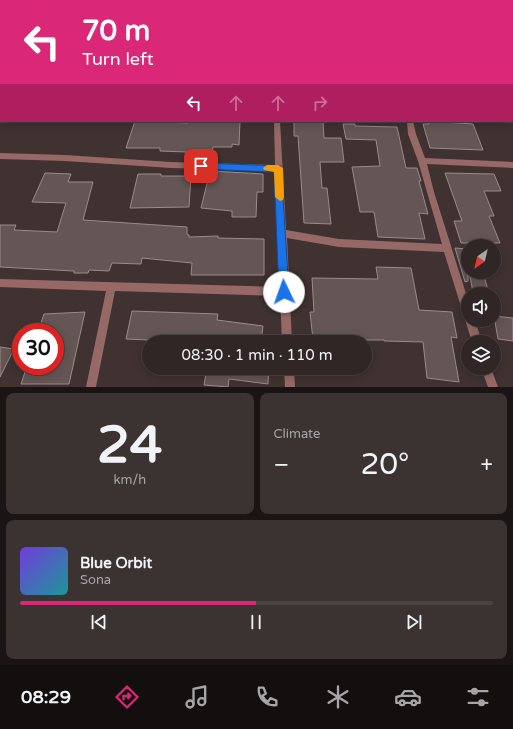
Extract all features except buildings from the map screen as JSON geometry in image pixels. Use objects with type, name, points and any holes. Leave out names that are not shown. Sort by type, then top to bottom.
[{"type":"street","points":[[277,122],[287,335]]},
{"type":"street","points":[[410,122],[412,134],[422,161],[461,293]]},
{"type":"street","points":[[0,156],[65,158],[171,165],[278,168]]},
{"type":"street","points":[[422,161],[513,165]]},
{"type":"street","points":[[281,233],[339,244],[447,248]]},
{"type":"street","points":[[0,283],[284,292]]},
{"type":"street","points":[[91,387],[111,287]]},
{"type":"street","points":[[289,375],[290,387]]},
{"type":"street","points":[[489,375],[493,387]]},
{"type":"slow traffic","points":[[267,168],[278,168],[280,197]]},
{"type":"route","points":[[201,166],[278,168],[284,292]]}]
